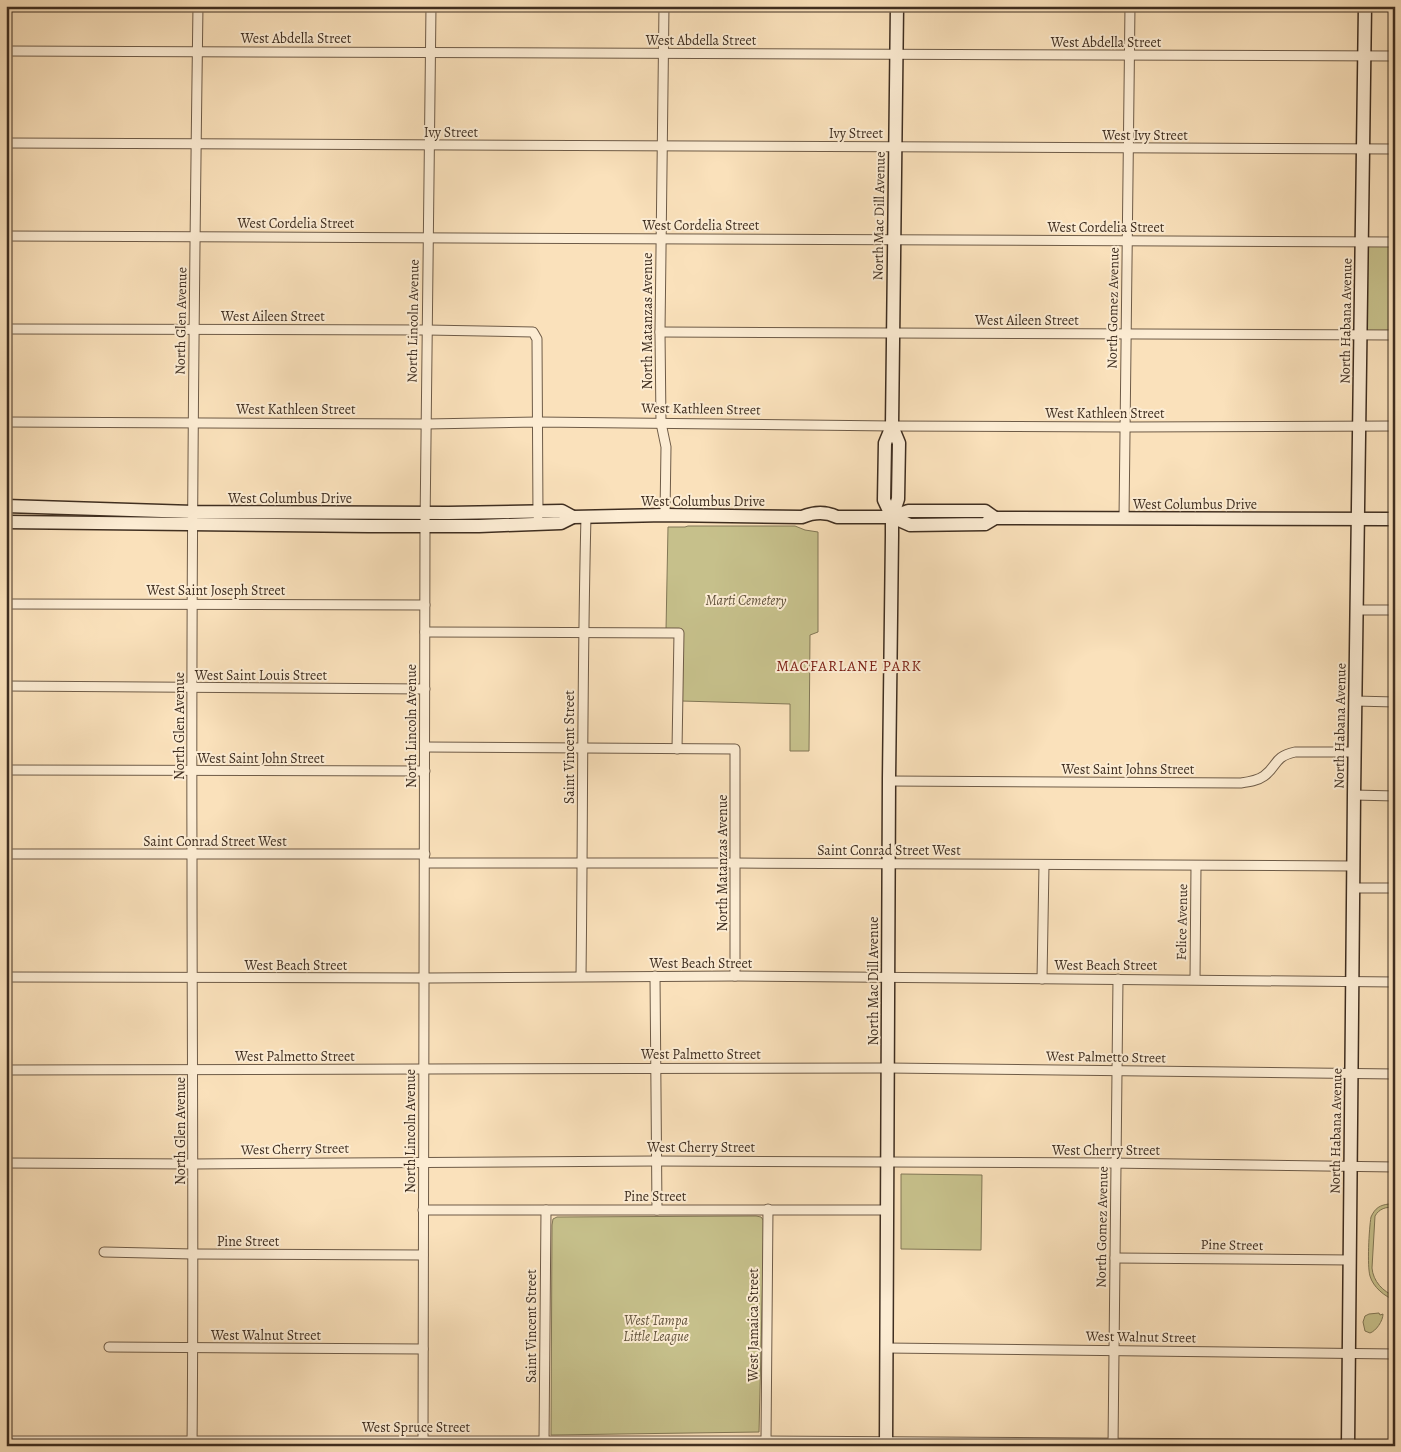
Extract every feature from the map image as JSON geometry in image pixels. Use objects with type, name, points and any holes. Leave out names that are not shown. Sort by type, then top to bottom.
[{"type":"street","name":"North Glen Avenue","points":[[192,1444],[194,1164],[192,604],[198,6]]},
{"type":"street","name":"North Lincoln Avenue","points":[[423,1443],[425,519],[431,6]]},
{"type":"street","name":"North Matanzas Avenue","points":[[664,6],[660,332],[661,422],[666,447],[664,515]]},
{"type":"street","name":"North Mac Dill Avenue","points":[[886,1444],[892,517],[884,500],[884,491],[885,443],[892,426],[897,6]]},
{"type":"street","name":"North Gomez Avenue","points":[[1124,520],[1130,6]]},
{"type":"street","name":"North Habana Avenue","points":[[1348,1445],[1356,610],[1365,6]]},
{"type":"street","name":"West Abdella Street","points":[[6,51],[1395,56]]},
{"type":"street","name":"Ivy Street","points":[[6,142],[895,147]]},
{"type":"street","name":"West Ivy Street","points":[[895,147],[1395,149]]},
{"type":"street","name":"West Cordelia Street","points":[[6,236],[1395,242]]},
{"type":"street","name":"West Aileen Street","points":[[6,329],[533,332],[537,339],[538,422]]},
{"type":"street","name":"West Aileen Street","points":[[660,332],[1395,335]]},
{"type":"street","name":"West Kathleen Street","points":[[6,422],[426,424],[661,422],[892,426],[1395,426]]},
{"type":"street","points":[[538,422],[538,518]]},
{"type":"street","name":"West Columbus Drive","points":[[6,506],[193,518]]},
{"type":"street","name":"West Columbus Drive","points":[[6,522],[193,518],[538,518],[561,523],[579,517],[664,515],[802,517],[812,512],[830,513],[837,516],[892,517],[910,525],[985,524],[995,518],[1124,520],[1395,519]]},
{"type":"street","name":"Saint Vincent Street","points":[[579,517],[583,633],[581,976]]},
{"type":"street","name":"West Saint Joseph Street","points":[[6,604],[425,605]]},
{"type":"street","points":[[1356,610],[1395,610]]},
{"type":"street","points":[[425,632],[679,633],[677,749],[425,747]]},
{"type":"street","name":"West Saint Louis Street","points":[[6,686],[425,689]]},
{"type":"street","points":[[1355,701],[1395,702]]},
{"type":"street","name":"North Matanzas Avenue","points":[[677,749],[735,749],[735,976]]},
{"type":"street","name":"West Saint Johns Street","points":[[889,782],[1241,783],[1254,781],[1264,776],[1277,760],[1290,753],[1355,752]]},
{"type":"street","name":"West Saint John Street","points":[[6,770],[425,771]]},
{"type":"street","points":[[1354,795],[1395,796]]},
{"type":"street","name":"Saint Conrad Street West","points":[[6,854],[192,855],[583,863],[1354,866]]},
{"type":"street","points":[[1042,979],[1044,865]]},
{"type":"street","name":"Felice Avenue","points":[[1195,979],[1196,866]]},
{"type":"street","points":[[1354,888],[1395,888]]},
{"type":"street","points":[[655,976],[656,1210]]},
{"type":"street","name":"West Beach Street","points":[[6,977],[424,978],[735,976],[1395,982]]},
{"type":"street","name":"North Gomez Avenue","points":[[1113,1445],[1118,979]]},
{"type":"street","name":"West Palmetto Street","points":[[6,1070],[888,1068],[1395,1074]]},
{"type":"street","name":"West Cherry Street","points":[[6,1163],[194,1164],[656,1161],[1116,1163],[1395,1167]]},
{"type":"street","name":"West Jamaica Street","points":[[766,1441],[768,1209]]},
{"type":"street","name":"Pine Street","points":[[423,1210],[887,1210]]},
{"type":"street","name":"Saint Vincent Street","points":[[544,1441],[546,1210]]},
{"type":"street","name":"Pine Street","points":[[104,1252],[423,1255]]},
{"type":"street","name":"Pine Street","points":[[1114,1258],[1350,1260]]},
{"type":"street","name":"West Walnut Street","points":[[109,1347],[423,1349]]},
{"type":"street","name":"West Walnut Street","points":[[886,1348],[1395,1354]]},
{"type":"street","name":"West Spruce Street","points":[[6,1441],[192,1444],[766,1441],[886,1444],[1395,1445]]},
{"type":"green space","points":[[1366,246],[1395,246],[1395,330],[1365,331]]},
{"type":"green space","name":"Marti Cemetery","points":[[795,526],[818,532],[818,632],[810,635],[809,751],[790,751],[790,704],[681,701],[681,631],[666,630],[668,527]]},
{"type":"green space","points":[[901,1174],[982,1175],[981,1250],[901,1249]]},
{"type":"green space","points":[[1389,1204],[1395,1205],[1395,1208],[1383,1209],[1375,1216],[1372,1268],[1377,1282],[1383,1289],[1395,1296],[1395,1300],[1383,1294],[1374,1284],[1370,1276],[1369,1264],[1371,1217],[1378,1207]]},
{"type":"green space","name":"West Tampa Little League","points":[[557,1217],[761,1217],[764,1221],[759,1432],[551,1435],[553,1219]]},
{"type":"green space","points":[[1379,1313],[1380,1315],[1383,1314],[1383,1317],[1377,1328],[1370,1333],[1365,1331],[1363,1322],[1365,1316]]},
{"type":"district","name":"MACFARLANE PARK","points":[[849,666]]}]
